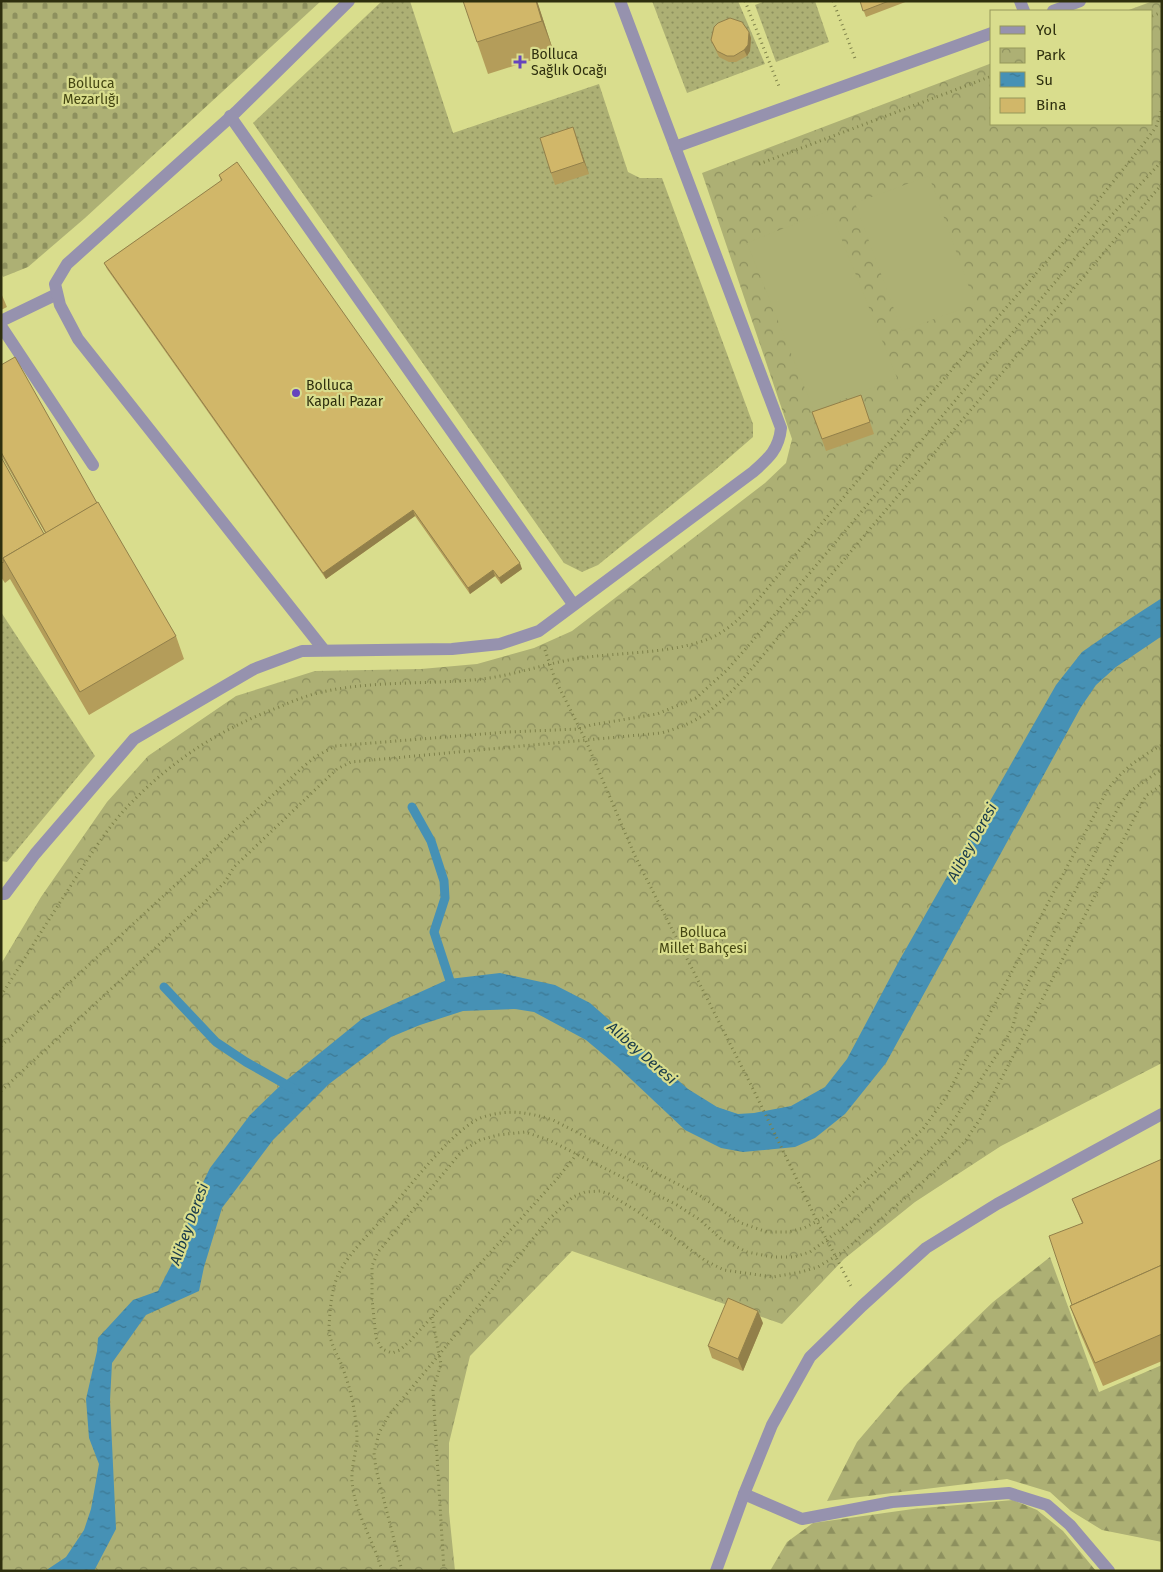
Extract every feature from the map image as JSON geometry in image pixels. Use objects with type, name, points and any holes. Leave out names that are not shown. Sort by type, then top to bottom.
[{"type":"street","points":[[324,650],[78,338],[60,304],[55,284],[68,264],[230,116],[349,1]]},
{"type":"street","points":[[1,894],[5,894],[35,854],[134,740],[254,669],[302,651],[452,649],[500,644],[539,631],[753,472],[769,458],[780,441],[781,428],[778,418],[620,1]]},
{"type":"street","points":[[1056,10],[1080,1]]},
{"type":"street","points":[[674,147],[990,35]]},
{"type":"street","points":[[230,116],[574,604]]},
{"type":"street","points":[[1,321],[57,294]]},
{"type":"street","points":[[1,326],[93,465]]},
{"type":"street","points":[[716,1571],[772,1424],[810,1357],[862,1306],[926,1248],[997,1204],[1162,1114]]},
{"type":"street","points":[[744,1494],[802,1519],[892,1502],[1009,1494],[1048,1505],[1070,1525],[1109,1571]]},
{"type":"path","points":[[744,1],[787,107]]},
{"type":"path","points":[[833,1],[863,80]]},
{"type":"path","points":[[759,164],[990,77]]},
{"type":"path","points":[[1,1046],[303,767],[315,757],[335,746],[579,728],[591,724],[657,714],[696,698],[727,670],[1110,217],[1162,162]]},
{"type":"path","points":[[1,1091],[208,899],[225,882],[234,867],[338,769],[351,762],[640,736],[661,733],[698,720],[737,686],[1162,184]]},
{"type":"path","points":[[549,664],[586,742],[635,856],[757,1097],[826,1240],[862,1306]]},
{"type":"path","points":[[382,1571],[355,1498],[352,1481],[357,1440],[355,1420],[350,1392],[342,1366],[331,1343],[329,1330],[331,1301],[338,1275],[355,1250],[432,1159],[462,1130],[481,1117],[506,1112],[527,1112],[553,1120],[570,1128],[699,1195],[742,1223],[767,1232],[788,1232],[804,1228],[826,1216],[922,1129],[946,1097],[1108,789],[1120,774],[1140,756],[1162,745]]},
{"type":"path","points":[[576,1154],[556,1180],[400,1350],[392,1353],[382,1349],[376,1338],[372,1299],[372,1266],[378,1252],[462,1151],[480,1140],[498,1135],[525,1132],[548,1140],[576,1154],[676,1206],[700,1220],[720,1239],[747,1252],[794,1257],[810,1252],[852,1221],[906,1174],[944,1136],[1002,1047],[1013,1026],[1020,998],[1119,806],[1129,792],[1162,769]]},
{"type":"path","points":[[402,1571],[376,1469],[374,1453],[379,1434],[389,1415],[548,1220],[573,1197],[585,1192],[600,1191],[609,1194],[640,1213],[706,1261],[724,1270],[773,1277],[818,1267],[844,1251],[947,1160],[966,1140],[980,1119],[1020,1043],[1143,801],[1147,795],[1162,785]]},
{"type":"path","points":[[432,1317],[441,1364],[433,1390],[444,1571]]},
{"type":"green space","name":"Bolluca Mezarlığı","points":[[1,1],[321,1],[85,218],[28,267],[3,277],[1,273]]},
{"type":"green space","points":[[382,1],[410,1],[453,133],[599,84],[628,172],[640,178],[662,178],[753,424],[753,437],[598,565],[582,572],[564,563],[253,123]]},
{"type":"green space","points":[[652,1],[738,1],[765,64],[687,93]]},
{"type":"green space","points":[[765,1],[815,1],[829,42],[776,62],[755,5]]},
{"type":"green space","name":"Bolluca Millet Bahçesi","points":[[1153,1],[1162,1],[1162,1063],[1001,1146],[915,1202],[844,1259],[782,1324],[572,1251],[470,1356],[449,1443],[449,1512],[455,1571],[1,1571],[1,964],[41,897],[107,802],[148,756],[236,696],[315,671],[421,669],[477,664],[534,648],[572,631],[765,483],[786,463],[792,439],[702,173],[990,64],[990,125],[1153,125],[1153,10],[1129,10]]},
{"type":"green space","points":[[929,176],[975,304],[902,331],[855,203]]},
{"type":"green space","points":[[830,210],[897,378],[814,411],[747,243]]},
{"type":"green space","points":[[1,612],[95,756],[7,862],[1,861]]},
{"type":"green space","points":[[1050,1257],[1099,1392],[1162,1365],[1162,1542],[1102,1530],[1071,1511],[1050,1492],[1007,1479],[827,1501],[857,1442],[904,1387],[993,1302]]},
{"type":"green space","points":[[1013,1500],[1037,1510],[1063,1531],[1096,1571],[770,1571],[787,1542],[813,1523],[913,1509]]},
{"type":"water","name":"Alibey Deresi","points":[[1162,598],[1162,636],[1116,667],[1096,685],[1081,707],[886,1063],[845,1114],[815,1138],[795,1147],[743,1152],[721,1148],[685,1130],[617,1066],[586,1040],[534,1012],[515,1009],[463,1011],[391,1037],[329,1084],[273,1140],[222,1208],[204,1267],[199,1291],[146,1315],[112,1363],[110,1401],[116,1529],[94,1571],[45,1571],[66,1557],[84,1530],[91,1509],[99,1464],[89,1438],[86,1399],[97,1351],[98,1338],[133,1300],[158,1291],[186,1236],[190,1209],[210,1168],[250,1115],[283,1083],[363,1018],[449,979],[500,973],[555,985],[590,1003],[688,1089],[717,1107],[738,1114],[791,1106],[825,1087],[847,1059],[899,961],[1056,685],[1082,652]]},
{"type":"building","points":[[463,1],[536,1],[542,21],[477,42]]},
{"type":"building","points":[[860,1],[889,1],[863,11]]},
{"type":"building","points":[[730,18],[742,22],[749,32],[748,45],[734,56],[727,56],[717,51],[711,40],[714,27],[718,23]]},
{"type":"building","points":[[573,127],[584,162],[551,173],[540,138]]},
{"type":"building","name":"Bolluca Kapalı Pazar","points":[[237,162],[520,563],[499,578],[493,570],[468,588],[413,510],[323,573],[104,263],[222,180],[219,175]]},
{"type":"building","points":[[15,357],[97,503],[46,533],[1,452],[1,365]]},
{"type":"building","points":[[861,395],[870,422],[822,439],[812,412]]},
{"type":"building","points":[[1,457],[44,534],[3,558],[4,562],[1,563]]},
{"type":"building","points":[[98,502],[176,636],[80,692],[3,558]]},
{"type":"building","points":[[1162,1159],[1162,1265],[1072,1305],[1049,1236],[1083,1223],[1072,1199]]},
{"type":"building","points":[[1162,1265],[1162,1334],[1095,1363],[1070,1306]]},
{"type":"building","points":[[728,1298],[758,1311],[738,1359],[708,1346]]},
{"type":"waterway","points":[[412,807],[431,841],[444,881],[445,898],[434,932],[453,990]]},
{"type":"waterway","points":[[164,987],[216,1042],[246,1062],[294,1089]]},
{"type":"place","name":"Bolluca Sağlık Ocağı","points":[[520,62]]},
{"type":"place","name":"Bolluca Kapalı Pazar","points":[[296,393]]}]
